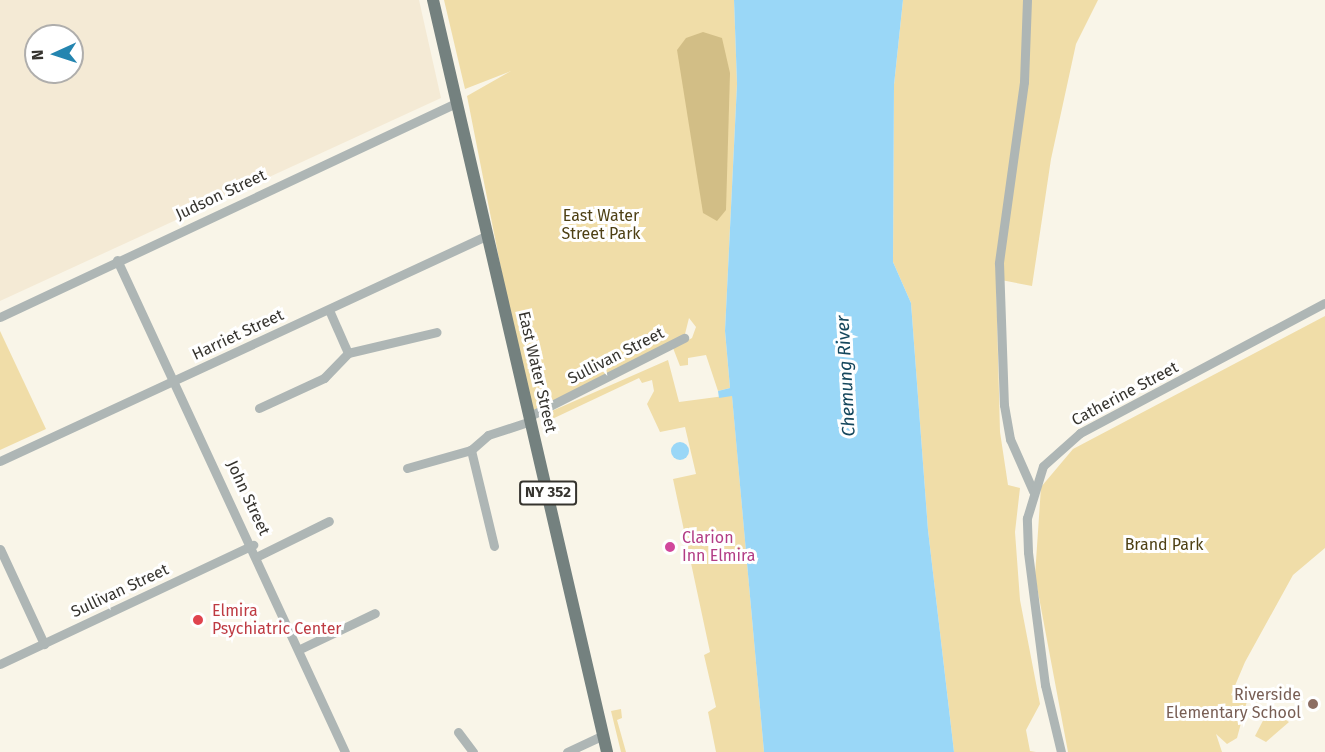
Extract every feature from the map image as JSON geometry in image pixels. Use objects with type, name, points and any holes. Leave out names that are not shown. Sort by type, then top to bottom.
[{"type":"main road","name":"East Water Street","points":[[433,0],[607,752]]},
{"type":"street","points":[[1027,0],[1024,82],[999,263],[1004,405],[1010,439],[1033,492]]},
{"type":"street","name":"Judson Street","points":[[0,317],[117,260],[456,103]]},
{"type":"street","name":"Harriet Street","points":[[0,461],[488,235]]},
{"type":"street","name":"John Street","points":[[117,260],[177,380],[345,752]]},
{"type":"street","name":"Catherine Street","points":[[1061,752],[1031,588],[1027,518],[1033,492],[1043,466],[1080,433],[1325,303]]},
{"type":"street","points":[[329,310],[348,353]]},
{"type":"street","points":[[260,408],[324,378],[348,353],[436,332]]},
{"type":"street","name":"Sullivan Street","points":[[471,450],[488,435],[530,419],[684,338]]},
{"type":"street","points":[[407,468],[471,450],[494,546]]},
{"type":"street","points":[[258,556],[329,521]]},
{"type":"street","name":"Sullivan Street","points":[[0,664],[253,545]]},
{"type":"street","points":[[0,549],[44,644]]},
{"type":"street","points":[[300,650],[375,613]]},
{"type":"street","points":[[458,732],[473,752]]},
{"type":"street","points":[[567,752],[603,735]]},
{"type":"shaded area","points":[[0,0],[419,0],[441,98],[0,301]]},
{"type":"shaded area","points":[[703,32],[722,38],[730,73],[726,210],[717,221],[703,213],[677,50],[686,38]]},
{"type":"green space","name":"East Water Street Park","points":[[444,0],[734,0],[737,84],[725,331],[730,388],[718,391],[706,355],[688,358],[688,365],[680,366],[673,348],[692,338],[696,327],[689,318],[684,338],[530,416],[467,96],[511,71],[465,89]]},
{"type":"green space","points":[[903,0],[1098,0],[1076,44],[1051,159],[1032,286],[996,279],[1000,432],[1008,485],[1020,488],[1015,532],[1020,600],[1040,704],[1026,730],[1030,751],[1036,752],[954,752],[928,530],[911,303],[893,262],[894,85]]},
{"type":"green space","name":"Brand Park","points":[[1325,316],[1325,548],[1293,575],[1245,662],[1231,695],[1247,701],[1237,738],[1227,744],[1216,734],[1222,752],[1068,752],[1035,576],[1041,487],[1073,449]]},
{"type":"green space","points":[[0,331],[46,429],[0,450]]},
{"type":"green space","points":[[668,360],[679,402],[732,395],[764,752],[716,752],[708,712],[716,707],[704,655],[710,652],[673,479],[696,474],[685,427],[660,432],[647,404],[654,391],[652,380],[642,383],[639,378],[550,420],[549,432],[545,414]]},
{"type":"green space","points":[[621,709],[622,718],[617,720],[626,752],[621,752],[611,711]]},
{"type":"green space","points":[[1269,709],[1289,722],[1266,742],[1255,736]]},
{"type":"water","name":"Chemung River","points":[[734,0],[903,0],[894,85],[893,262],[911,303],[928,530],[954,752],[764,752],[732,396],[719,398],[718,391],[730,388],[725,331],[737,84]]},
{"type":"water","points":[[676,442],[684,442],[689,447],[687,458],[676,460],[671,455],[671,447]]},
{"type":"place","name":"Clarion Inn Elmira","points":[[670,547]]},
{"type":"place","name":"Elmira Psychiatric Center","points":[[198,620]]},
{"type":"place","name":"Riverside Elementary School","points":[[1313,704]]}]
